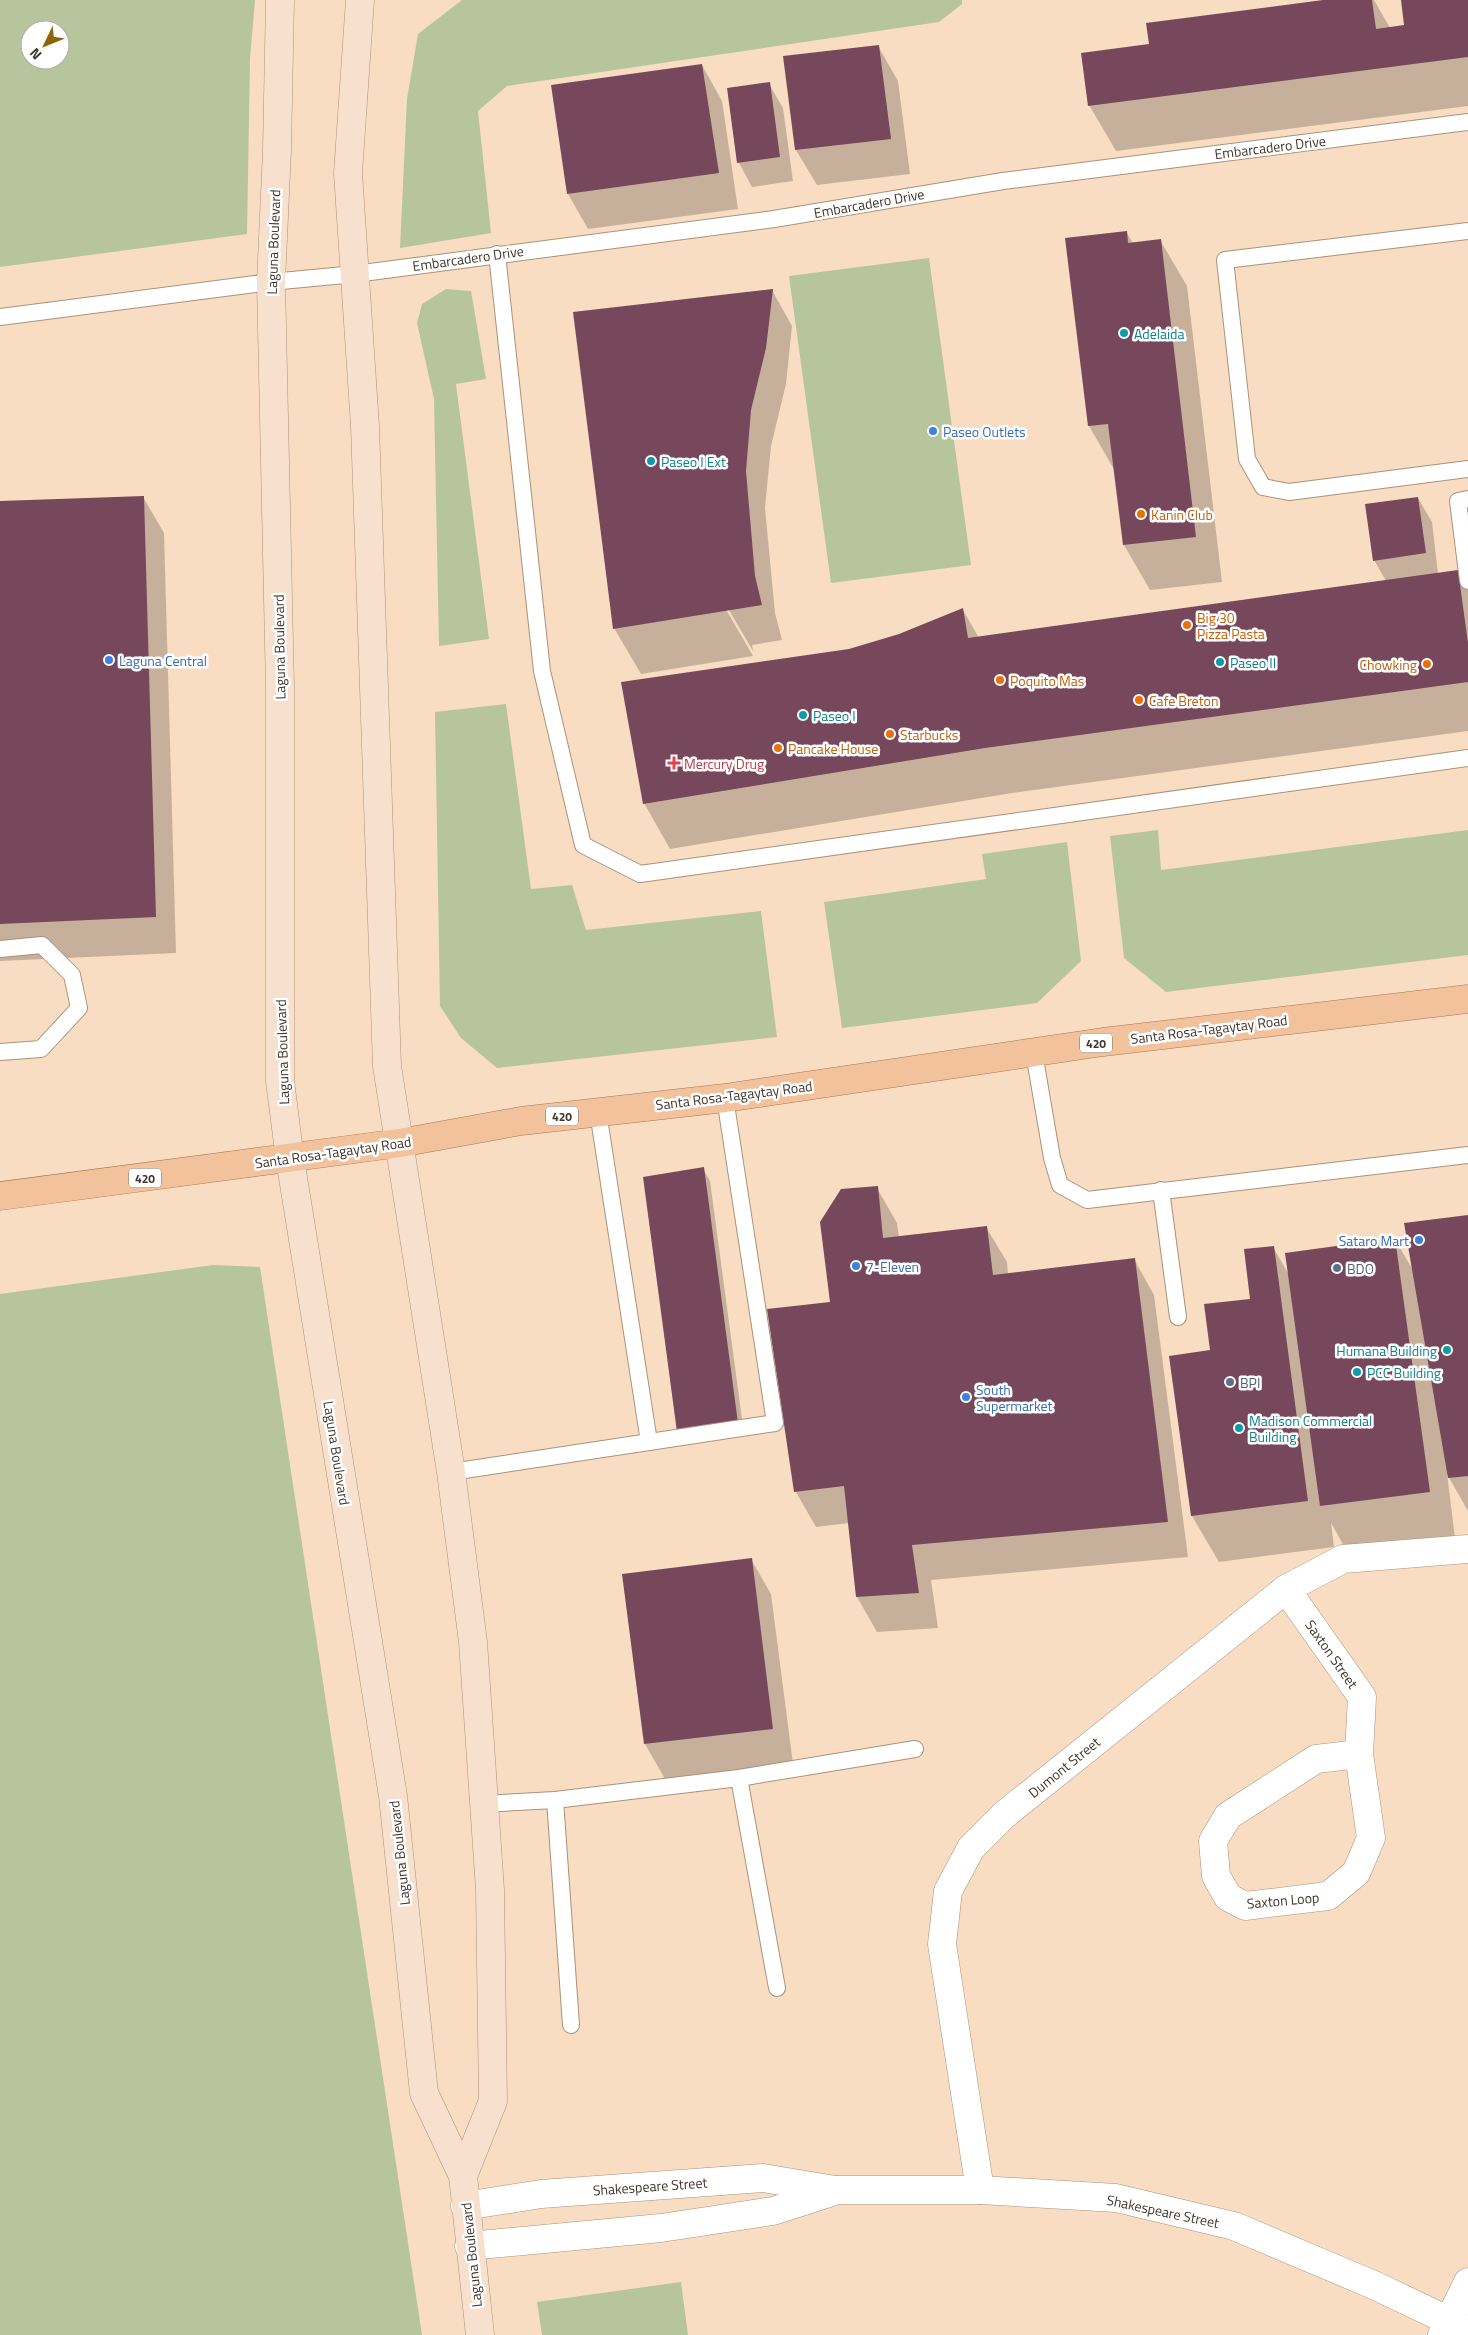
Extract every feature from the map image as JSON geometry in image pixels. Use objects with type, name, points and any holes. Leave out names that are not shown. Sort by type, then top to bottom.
[{"type":"main road","name":"Laguna Boulevard","points":[[280,0],[277,150],[271,282],[280,688],[280,1081],[290,1159],[393,1796],[424,2093],[463,2176],[480,2335]]},
{"type":"main road","name":"Laguna Boulevard","points":[[360,0],[348,173],[365,426],[376,687],[387,1066],[451,1472],[473,1642],[490,1890],[493,2101],[463,2176]]},
{"type":"main road","name":"Santa Rosa-Tagaytay Road","points":[[0,1196],[290,1159],[400,1143],[521,1121],[725,1098],[1103,1042],[1468,999]]},
{"type":"street","name":"Dumont Street","points":[[980,2190],[942,1944],[948,1891],[971,1848],[1004,1815],[1286,1589],[1343,1559],[1468,1549]]},
{"type":"street","name":"Saxton Street","points":[[1286,1589],[1362,1697],[1359,1754]]},
{"type":"street","name":"Saxton Loop","points":[[1359,1754],[1371,1838],[1356,1873],[1328,1896],[1245,1906],[1228,1897],[1216,1876],[1213,1841],[1228,1816],[1316,1759],[1359,1754]]},
{"type":"street","name":"Shakespeare Street","points":[[465,2206],[542,2194],[763,2178],[835,2190],[980,2190],[1116,2198],[1234,2226],[1453,2328]]},
{"type":"street","name":"Shakespeare Street","points":[[469,2246],[532,2242],[570,2255],[639,2247],[661,2228],[773,2211],[835,2190]]},
{"type":"street","points":[[1453,2328],[1468,2282]]},
{"type":"lane","name":"Embarcadero Drive","points":[[0,317],[271,282],[355,274],[774,219],[1003,181],[1468,122]]},
{"type":"lane","points":[[1468,232],[1225,260],[1247,459],[1262,487],[1289,492],[1468,469]]},
{"type":"lane","points":[[498,254],[542,671],[583,845],[640,874],[1468,758]]},
{"type":"lane","points":[[1468,499],[1458,501],[1468,581]]},
{"type":"lane","points":[[0,950],[42,945],[72,975],[80,1008],[41,1049],[0,1052]]},
{"type":"lane","points":[[1034,1053],[1052,1158],[1060,1185],[1087,1200],[1468,1155]]},
{"type":"lane","points":[[451,1472],[776,1423],[725,1098]]},
{"type":"lane","points":[[598,1112],[649,1442]]},
{"type":"lane","points":[[1162,1190],[1178,1317]]},
{"type":"lane","points":[[483,1804],[555,1800],[739,1778],[915,1749]]},
{"type":"lane","points":[[739,1778],[777,1988]]},
{"type":"lane","points":[[555,1800],[571,2025]]},
{"type":"green space","points":[[0,0],[255,0],[250,59],[247,234],[0,267]]},
{"type":"green space","points":[[462,0],[962,0],[962,4],[939,22],[507,86],[478,111],[491,233],[400,248],[407,99],[418,34]]},
{"type":"green space","points":[[929,258],[971,565],[831,583],[789,276]]},
{"type":"green space","points":[[446,289],[471,291],[486,379],[456,384],[489,639],[439,646],[434,399],[417,323],[422,304]]},
{"type":"green space","points":[[506,704],[531,889],[572,885],[586,930],[761,911],[777,1037],[497,1068],[461,1038],[440,1006],[435,712]]},
{"type":"green space","points":[[1158,830],[1161,870],[1468,830],[1468,955],[1166,992],[1124,958],[1110,836]]},
{"type":"green space","points":[[1067,842],[1081,961],[1037,1003],[842,1028],[824,902],[986,879],[982,854]]},
{"type":"green space","points":[[213,1265],[260,1267],[422,2335],[0,2335],[0,1294]]},
{"type":"green space","points":[[681,2282],[688,2335],[542,2335],[537,2302]]},
{"type":"building","points":[[1323,0],[1372,0],[1376,29],[1404,25],[1401,0],[1468,0],[1468,57],[1088,106],[1081,53],[1149,44],[1146,23]]},
{"type":"building","points":[[879,45],[891,139],[795,150],[783,56]]},
{"type":"building","points":[[702,64],[719,173],[567,194],[551,85]]},
{"type":"building","points":[[770,82],[780,157],[737,163],[727,88]]},
{"type":"building","name":"Adelaida","points":[[1127,231],[1128,243],[1161,239],[1196,537],[1123,545],[1108,424],[1088,426],[1065,238]]},
{"type":"building","name":"Paseo I Ext","points":[[773,289],[766,348],[751,410],[746,471],[755,576],[762,605],[613,629],[573,312]]},
{"type":"building","points":[[144,496],[156,917],[0,924],[0,501]]},
{"type":"building","points":[[1418,497],[1426,553],[1373,561],[1365,504]]},
{"type":"building","points":[[1458,570],[1468,643],[1468,682],[985,748],[643,804],[621,682],[849,649],[899,634],[963,608],[968,638]]},
{"type":"building","points":[[704,1167],[738,1423],[677,1432],[643,1177]]},
{"type":"building","name":"South Supermarket","points":[[878,1186],[883,1238],[987,1226],[993,1275],[1135,1258],[1168,1522],[912,1545],[919,1593],[856,1597],[844,1486],[794,1492],[767,1309],[830,1302],[820,1222],[841,1189]]},
{"type":"building","name":"Humana Building","points":[[1468,1215],[1468,1476],[1448,1478],[1404,1223]]},
{"type":"building","name":"PCC Building","points":[[1395,1238],[1430,1492],[1320,1506],[1285,1253]]},
{"type":"building","name":"Madison Commercial Building","points":[[1274,1246],[1308,1501],[1191,1516],[1169,1356],[1210,1350],[1204,1304],[1250,1299],[1244,1249]]},
{"type":"building","points":[[752,1558],[773,1729],[644,1744],[622,1574]]},
{"type":"place","name":"Adelaida","points":[[1124,333]]},
{"type":"place","name":"Paseo Outlets","points":[[933,431]]},
{"type":"place","name":"Paseo I Ext","points":[[651,461]]},
{"type":"place","name":"Kanin Club","points":[[1141,514]]},
{"type":"place","name":"Big 30 Pizza Pasta","points":[[1187,625]]},
{"type":"place","name":"Laguna Central","points":[[109,660]]},
{"type":"place","name":"Paseo II","points":[[1220,662]]},
{"type":"place","name":"Chowking","points":[[1427,664]]},
{"type":"place","name":"Poquito Mas","points":[[1000,680]]},
{"type":"place","name":"Cafe Breton","points":[[1139,700]]},
{"type":"place","name":"Paseo I","points":[[803,715]]},
{"type":"place","name":"Starbucks","points":[[890,734]]},
{"type":"place","name":"Pancake House","points":[[778,748]]},
{"type":"place","name":"Mercury Drug","points":[[674,763]]},
{"type":"place","name":"Sataro Mart","points":[[1419,1240]]},
{"type":"place","name":"7-Eleven","points":[[856,1266]]},
{"type":"place","name":"BDO","points":[[1337,1268]]},
{"type":"place","name":"Humana Building","points":[[1447,1350]]},
{"type":"place","name":"PCC Building","points":[[1357,1372]]},
{"type":"place","name":"BPI","points":[[1230,1382]]},
{"type":"place","name":"South Supermarket","points":[[966,1397]]},
{"type":"place","name":"Madison Commercial Building","points":[[1239,1428]]}]
